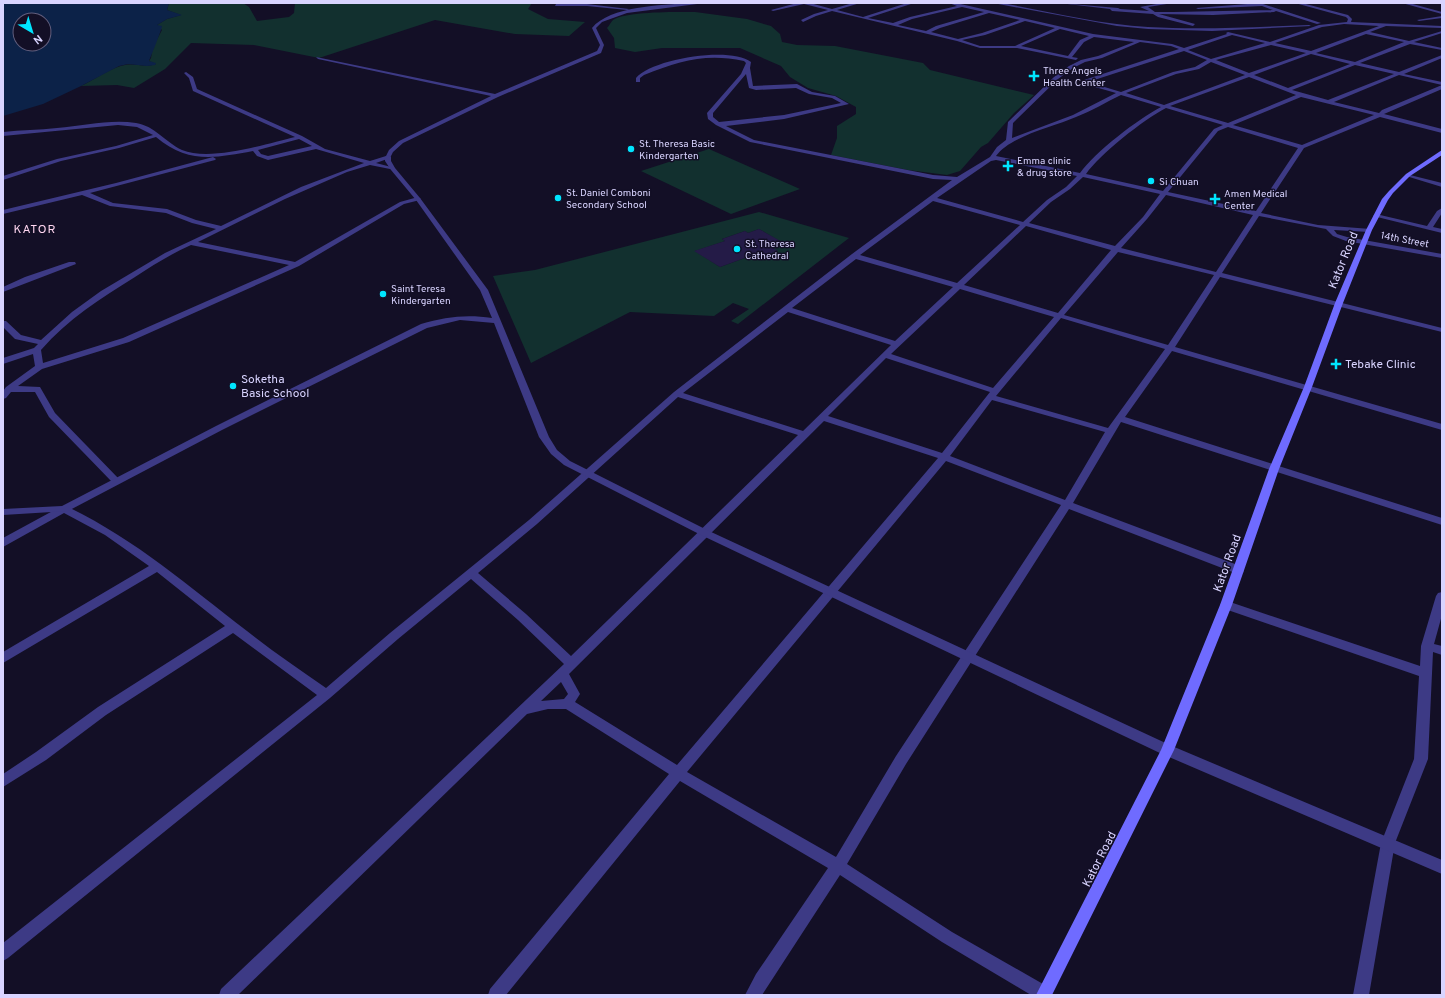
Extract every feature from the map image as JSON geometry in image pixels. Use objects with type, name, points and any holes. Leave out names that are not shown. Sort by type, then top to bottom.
[{"type":"main road","name":"Kator Road","points":[[1044,995],[1167,750],[1226,605],[1274,469],[1308,387],[1369,230],[1385,199],[1408,175],[1442,152]]},
{"type":"street","points":[[696,3],[639,10],[606,17],[596,24],[594,28],[602,45],[599,52],[496,96],[401,142],[391,151],[388,157],[388,161],[393,169],[418,200],[484,290],[495,321],[544,437],[554,452],[567,463],[587,474],[705,533],[968,657],[1167,750],[1388,843],[1442,868]]},
{"type":"street","points":[[556,5],[587,5],[639,10],[703,3]]},
{"type":"street","points":[[773,10],[803,3],[831,11],[958,40],[973,46],[1019,47],[1084,60],[1100,57],[1152,38]]},
{"type":"street","points":[[803,21],[858,3]]},
{"type":"street","points":[[863,18],[912,3]]},
{"type":"street","points":[[951,3],[1093,35],[1172,45],[1300,95],[1442,131]]},
{"type":"street","points":[[893,25],[911,18],[972,3]]},
{"type":"street","points":[[996,3],[1117,25],[1172,29],[1212,30],[1349,24],[1442,27]]},
{"type":"street","points":[[1017,5],[1028,3]]},
{"type":"street","points":[[1061,3],[1155,14],[1219,15],[1280,11]]},
{"type":"street","points":[[1112,10],[1171,3]]},
{"type":"street","points":[[1256,3],[1322,25],[1350,29]]},
{"type":"street","points":[[1297,3],[1347,16],[1350,19],[1349,24]]},
{"type":"street","points":[[1404,3],[1442,14]]},
{"type":"street","points":[[1198,8],[1273,4]]},
{"type":"street","points":[[1145,7],[1155,14],[1212,30],[1398,74],[1442,86]]},
{"type":"street","points":[[926,33],[999,8]]},
{"type":"street","points":[[958,40],[983,34],[1043,12]]},
{"type":"street","points":[[1419,20],[1442,17]]},
{"type":"street","points":[[1074,22],[1081,19]]},
{"type":"street","points":[[1019,47],[1016,47],[1067,25]]},
{"type":"street","points":[[1069,58],[1082,41],[1117,25]]},
{"type":"street","points":[[3,953],[326,695],[394,636],[472,574],[677,394],[855,256],[958,179],[992,158],[999,148],[1009,141],[1075,116],[1119,94],[1175,73],[1197,68],[1211,60],[1270,44],[1322,25]]},
{"type":"street","points":[[227,995],[523,711],[758,482],[804,434],[885,355],[1049,201],[1068,188],[1082,175],[1091,162],[1152,114],[1173,102],[1385,25]]},
{"type":"street","points":[[1159,35],[1172,29]]},
{"type":"street","points":[[1358,31],[1442,49]]},
{"type":"street","points":[[1287,90],[1410,42],[1442,32]]},
{"type":"street","points":[[1232,34],[1083,82],[1119,94],[1166,106],[1302,147]]},
{"type":"street","points":[[638,81],[638,78],[642,74],[680,59],[708,56],[738,58],[749,62],[747,67],[725,96],[710,113],[710,118],[718,124],[752,142],[933,177],[958,179]]},
{"type":"street","points":[[1329,102],[1421,66],[1442,56]]},
{"type":"street","points":[[318,58],[496,96]]},
{"type":"street","points":[[1009,141],[1010,123],[1019,113],[1063,73],[1084,60]]},
{"type":"street","points":[[718,124],[784,117],[846,104],[833,97],[811,93],[794,86],[751,87],[747,67]]},
{"type":"street","points":[[186,73],[191,76],[194,90],[300,137],[316,146],[368,163],[393,169]]},
{"type":"street","points":[[753,995],[838,866],[901,760],[1067,504],[1110,431],[1121,419],[1171,347],[1298,150],[1380,115],[1384,111],[1442,86]]},
{"type":"street","points":[[496,995],[678,774],[944,457],[993,394],[1116,249],[1145,218],[1191,159],[1216,130],[1300,95]]},
{"type":"street","points":[[3,134],[124,124],[145,127],[180,151],[197,155],[206,156],[254,149]]},
{"type":"street","points":[[3,178],[58,160],[117,147],[158,135]]},
{"type":"street","points":[[3,212],[80,194],[300,137]]},
{"type":"street","points":[[254,149],[259,155],[268,158],[316,146]]},
{"type":"street","points":[[3,360],[37,350],[57,328],[128,277],[172,251],[222,228],[236,219],[270,202],[368,163],[388,157]]},
{"type":"street","points":[[992,158],[1082,175],[1328,228],[1369,230]]},
{"type":"street","points":[[1408,175],[1442,185]]},
{"type":"street","points":[[80,194],[94,196],[112,205],[167,211],[194,222],[222,228]]},
{"type":"street","points":[[933,199],[1116,249],[1442,330]]},
{"type":"street","points":[[6,392],[39,367],[126,340],[198,310],[296,264],[402,203],[418,200]]},
{"type":"street","points":[[1430,228],[1439,212],[1442,210]]},
{"type":"street","points":[[1376,216],[1442,231]]},
{"type":"street","name":"14th Street","points":[[1328,228],[1340,237],[1442,256]]},
{"type":"street","points":[[191,243],[296,264]]},
{"type":"street","points":[[855,256],[1442,427]]},
{"type":"street","points":[[3,290],[28,279],[72,264]]},
{"type":"street","points":[[787,309],[897,344]]},
{"type":"street","points":[[3,543],[116,481],[424,326],[446,319],[470,317],[495,321]]},
{"type":"street","points":[[3,323],[18,337],[43,343]]},
{"type":"street","points":[[37,350],[39,367]]},
{"type":"street","points":[[885,355],[993,394],[1110,431]]},
{"type":"street","points":[[6,392],[37,389],[43,395],[47,408],[52,415],[116,481]]},
{"type":"street","points":[[677,394],[804,434]]},
{"type":"street","points":[[822,417],[944,457],[1239,570]]},
{"type":"street","points":[[1121,419],[1442,522]]},
{"type":"street","points":[[3,512],[64,509],[96,524],[158,566],[233,627],[326,695]]},
{"type":"street","points":[[3,658],[158,566]]},
{"type":"street","points":[[472,574],[522,617],[566,668],[574,691],[574,694],[568,704]]},
{"type":"street","points":[[1361,995],[1388,843],[1420,759],[1427,646],[1442,596]]},
{"type":"street","points":[[1226,605],[1425,673]]},
{"type":"street","points":[[3,781],[41,756],[102,711],[233,627]]},
{"type":"street","points":[[1427,646],[1442,651]]},
{"type":"street","points":[[523,711],[548,704],[568,704],[678,774],[838,866],[947,937],[1044,995]]},
{"type":"green space","points":[[169,3],[243,3],[249,7],[257,21],[289,17],[294,13],[295,3],[532,3],[528,9],[548,19],[585,22],[569,36],[515,34],[435,20],[319,58],[254,45],[191,43],[165,69],[134,88],[117,85],[81,86],[120,66],[148,66],[156,64],[149,61],[153,47],[162,30],[157,25],[167,19],[181,15],[167,10]]},
{"type":"green space","points":[[695,12],[747,19],[771,26],[780,34],[782,42],[797,45],[835,46],[923,63],[930,70],[1034,95],[1014,113],[988,143],[981,147],[960,171],[947,175],[908,170],[831,155],[837,138],[837,126],[856,114],[856,107],[836,96],[808,88],[790,77],[781,66],[740,48],[662,48],[635,52],[615,48],[614,38],[607,28],[613,20],[629,15]]},
{"type":"green space","points":[[709,149],[800,189],[731,214],[641,171]]},
{"type":"green space","points":[[759,212],[849,238],[738,324],[731,321],[749,309],[733,303],[714,316],[630,312],[531,363],[493,276],[535,270]],"holes":[[[759,229],[783,243],[772,247],[777,251],[757,258],[753,255],[720,267],[695,251],[725,241],[722,239],[745,231],[748,233]]]},
{"type":"water","points":[[3,3],[169,3],[167,10],[182,15],[167,19],[157,25],[162,26],[149,61],[156,63],[155,65],[147,66],[128,64],[119,66],[43,104],[3,116]]},
{"type":"building","name":"St. Theresa Cathedral","points":[[759,229],[784,243],[772,247],[778,251],[757,258],[753,255],[720,267],[694,251],[725,241],[722,239],[745,231],[748,233]]},
{"type":"place","name":"Three Angels Health Center","points":[[1034,76]]},
{"type":"place","name":"St. Theresa Basic Kindergarten","points":[[631,149]]},
{"type":"place","name":"Emma clinic & drug store","points":[[1008,166]]},
{"type":"place","name":"Si Chuan","points":[[1151,181]]},
{"type":"place","name":"St. Daniel Comboni Secondary School","points":[[558,198]]},
{"type":"place","name":"Amen Medical Center","points":[[1215,199]]},
{"type":"place","name":"St. Theresa Cathedral","points":[[737,249]]},
{"type":"place","name":"Saint Teresa Kindergarten","points":[[383,294]]},
{"type":"place","name":"Tebake Clinic","points":[[1336,364]]},
{"type":"place","name":"Soketha Basic School","points":[[233,386]]},
{"type":"district","name":"KATOR","points":[[35,229]]}]
